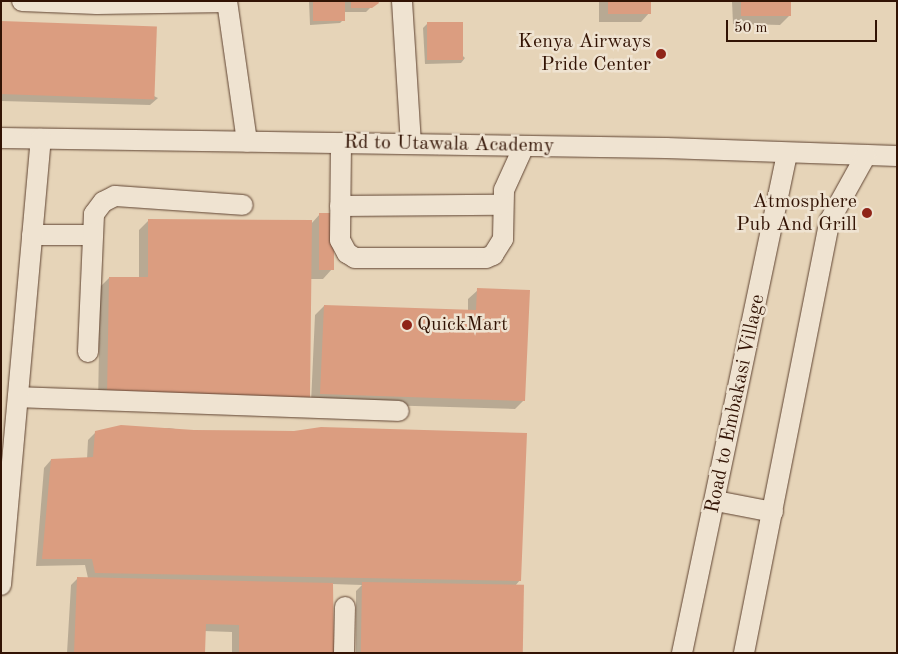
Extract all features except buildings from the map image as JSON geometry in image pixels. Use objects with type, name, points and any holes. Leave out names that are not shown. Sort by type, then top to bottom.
[{"type":"street","points":[[22,1],[97,4],[227,1],[247,142]]},
{"type":"street","points":[[402,1],[411,144]]},
{"type":"street","name":"Rd to Utawala Academy","points":[[1,138],[666,148],[787,154],[897,156]]},
{"type":"street","points":[[1,583],[40,139]]},
{"type":"street","points":[[340,143],[340,240],[347,253],[355,258],[486,258],[493,255],[503,239],[502,206],[510,174],[524,146]]},
{"type":"street","name":"Road to Embakasi Village","points":[[682,653],[716,501],[787,154]]},
{"type":"street","points":[[744,653],[830,220],[866,155]]},
{"type":"street","points":[[88,352],[94,214],[103,202],[115,196],[243,205]]},
{"type":"street","points":[[340,206],[502,206]]},
{"type":"street","points":[[32,235],[92,235]]},
{"type":"street","points":[[18,397],[399,411]]},
{"type":"street","points":[[716,501],[773,512]]},
{"type":"street","points":[[344,653],[345,607]]},
{"type":"place","name":"Kenya Airways Pride Center","points":[[661,54]]},
{"type":"place","name":"Atmosphere Pub And Grill","points":[[867,213]]},
{"type":"place","name":"QuickMart","points":[[407,325]]}]
